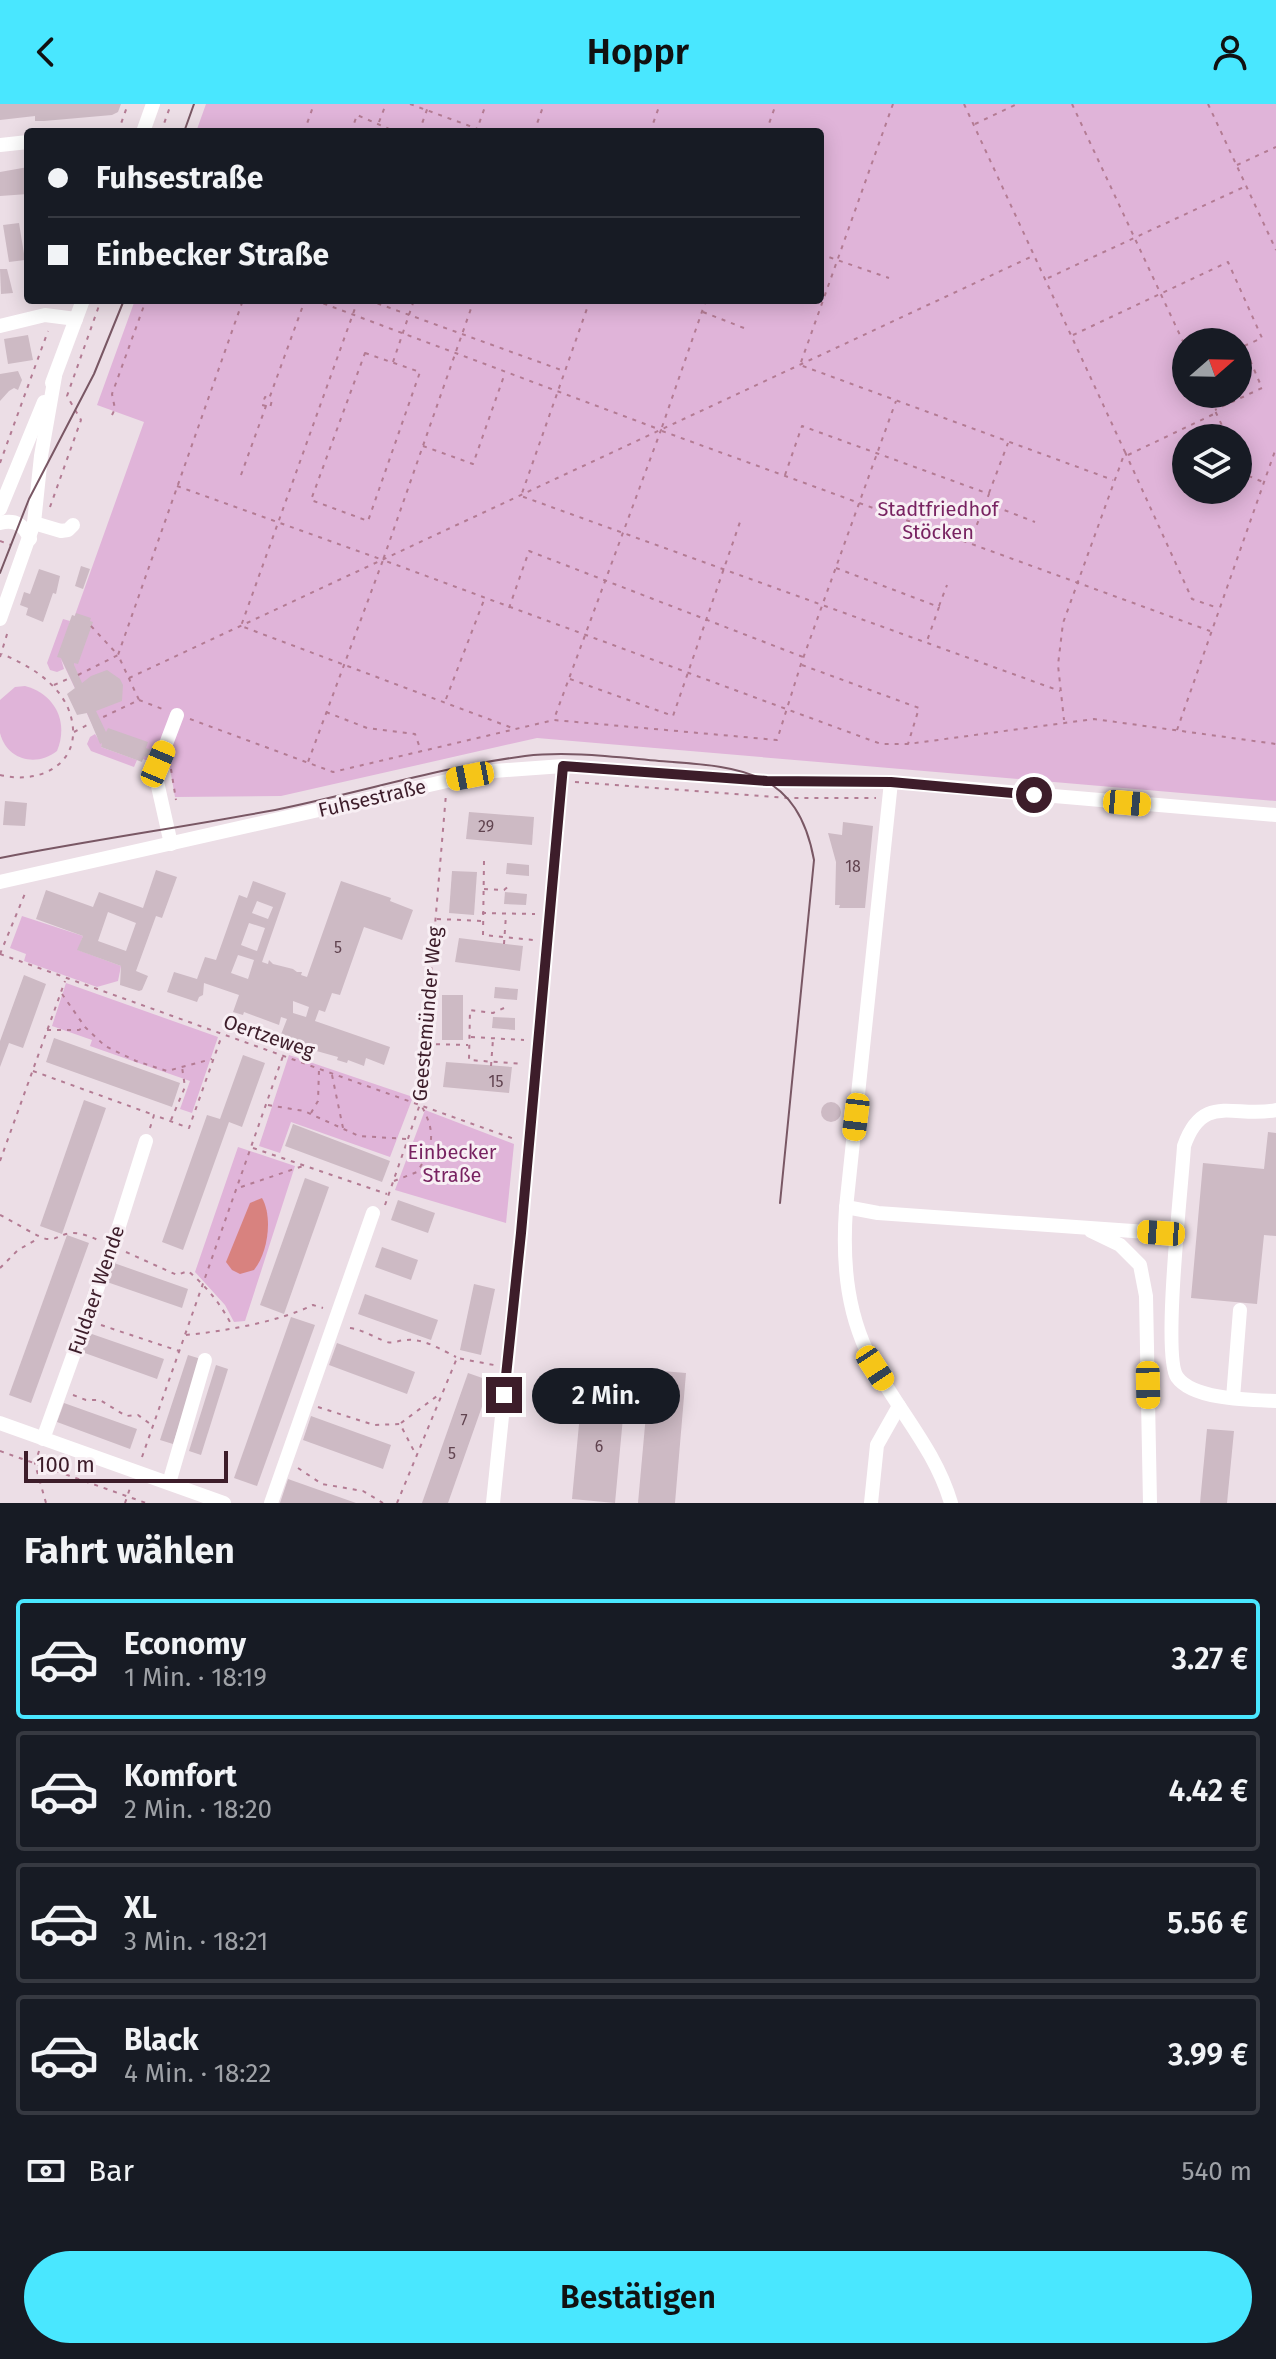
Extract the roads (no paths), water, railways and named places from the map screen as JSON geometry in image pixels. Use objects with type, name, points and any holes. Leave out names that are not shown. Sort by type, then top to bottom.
[{"type":"street","points":[[144,128],[153,104]]},
{"type":"street","points":[[0,145],[24,142]]},
{"type":"street","points":[[0,509],[82,304]]},
{"type":"street","points":[[0,326],[55,314],[76,319]]},
{"type":"street","points":[[5,622],[30,539],[39,525],[41,456],[55,376]]},
{"type":"street","points":[[0,523],[11,521],[20,524],[30,539]]},
{"type":"street","points":[[39,525],[61,531],[73,525]]},
{"type":"street","points":[[171,844],[155,773],[177,715]]},
{"type":"street","points":[[493,1503],[563,766]]},
{"type":"street","name":"Fuhsestraße","points":[[0,882],[494,771],[563,766],[767,781],[891,782],[1276,815]]},
{"type":"street","points":[[891,782],[844,1245],[851,1307],[858,1333],[875,1368],[932,1454],[951,1503]]},
{"type":"street","points":[[1276,1110],[1217,1110],[1202,1117],[1190,1129],[1184,1146],[1171,1360],[1178,1378],[1197,1390],[1233,1398],[1276,1401]]},
{"type":"street","name":"Fuldaer Wende","points":[[43,1439],[113,1245],[146,1141]]},
{"type":"street","points":[[846,1207],[878,1213],[1161,1233]]},
{"type":"street","points":[[271,1503],[373,1213]]},
{"type":"street","points":[[1084,1227],[1120,1245],[1140,1265],[1146,1296],[1150,1503]]},
{"type":"street","points":[[1233,1398],[1240,1310]]},
{"type":"street","points":[[169,1483],[205,1360]]},
{"type":"street","points":[[871,1503],[877,1445],[899,1406]]},
{"type":"street","points":[[0,1423],[224,1503]]},
{"type":"tram line","points":[[185,128],[194,104]]},
{"type":"tram line","points":[[0,573],[29,499],[94,374],[122,304]]},
{"type":"tram line","points":[[0,858],[275,810],[462,767],[525,756],[575,754],[687,763],[738,770],[759,778],[778,789],[794,806],[806,829],[814,860],[780,1203]]},
{"type":"park label","name":"Stadtfriedhof Stöcken","points":[[938,520]]},
{"type":"park label","name":"Einbecker Straße","points":[[452,1164]]}]
